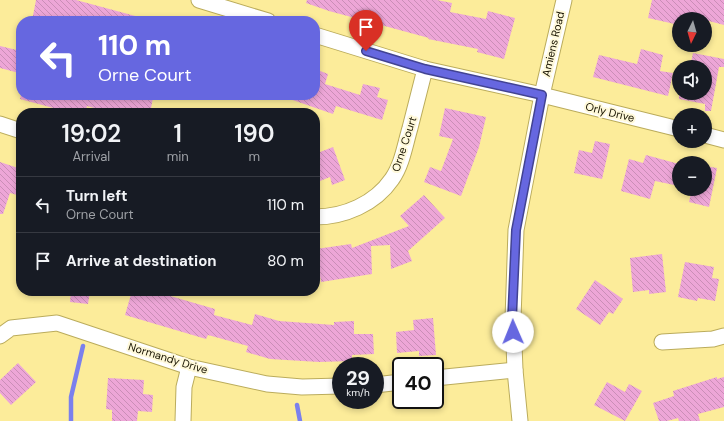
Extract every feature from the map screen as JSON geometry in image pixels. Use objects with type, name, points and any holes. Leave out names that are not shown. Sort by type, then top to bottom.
[{"type":"street","points":[[199,0],[252,16]]},
{"type":"street","name":"Amiens Road","points":[[520,421],[512,319],[516,230],[542,95],[564,0]]},
{"type":"street","points":[[320,37],[425,69],[542,95]]},
{"type":"street","name":"Orne Court","points":[[320,216],[354,210],[369,202],[392,179],[399,165],[406,142],[425,69]]},
{"type":"street","name":"Orly Drive","points":[[542,95],[672,127]]},
{"type":"street","points":[[0,124],[16,129]]},
{"type":"street","points":[[712,137],[724,140]]},
{"type":"street","name":"Normandy Drive","points":[[0,336],[11,328],[58,323],[189,367],[267,384],[302,387],[332,386]]},
{"type":"street","points":[[662,342],[712,339],[724,336]]},
{"type":"street","points":[[183,421],[184,387],[189,367]]},
{"type":"street","points":[[444,377],[515,370]]},
{"type":"building","points":[[36,0],[76,0],[135,16],[33,16]]},
{"type":"building","points":[[307,0],[437,0],[452,3],[450,12],[486,19],[488,11],[515,18],[504,59],[477,52],[478,49],[428,39],[429,38],[329,11],[306,3]]},
{"type":"building","points":[[652,0],[724,0],[724,25],[712,22],[712,12],[672,12],[672,23],[648,18]]},
{"type":"building","points":[[0,46],[16,50],[16,72],[0,68]]},
{"type":"building","points":[[641,49],[663,55],[660,71],[672,73],[668,96],[593,77],[599,55],[637,64]]},
{"type":"building","points":[[693,53],[724,59],[724,67],[719,67],[712,108],[705,108],[705,104],[684,100],[712,100],[712,60],[692,60]]},
{"type":"building","points":[[320,71],[328,74],[325,84],[360,95],[363,84],[380,88],[377,97],[388,100],[382,120],[336,106],[333,114],[320,109],[320,108],[316,108],[293,100],[320,100]]},
{"type":"building","points":[[24,100],[153,100],[151,108],[94,108],[87,106],[86,108],[53,108]]},
{"type":"building","points":[[445,108],[486,117],[479,147],[461,196],[424,182],[430,167],[441,171],[453,139],[439,136]]},
{"type":"building","points":[[595,141],[610,144],[602,179],[574,173],[579,150],[592,153]]},
{"type":"building","points":[[333,147],[345,180],[332,185],[330,177],[320,181],[320,152]]},
{"type":"building","points":[[646,155],[672,162],[672,185],[655,181],[650,199],[621,191],[629,159],[643,163]]},
{"type":"building","points":[[0,162],[16,167],[16,195],[10,193],[3,214],[0,214]]},
{"type":"building","points":[[712,167],[717,168],[712,192]]},
{"type":"building","points":[[424,195],[445,218],[408,251],[412,261],[391,269],[390,245],[371,246],[372,274],[321,282],[320,248],[351,244],[352,248],[409,226],[400,216]]},
{"type":"building","points":[[690,196],[711,196],[709,207],[689,202]]},
{"type":"building","points":[[662,254],[666,292],[649,294],[649,290],[633,292],[630,258]]},
{"type":"building","points":[[685,262],[714,267],[712,278],[719,279],[715,301],[698,298],[697,301],[678,297]]},
{"type":"building","points":[[595,280],[623,299],[613,314],[609,312],[600,325],[576,309]]},
{"type":"building","points":[[71,296],[89,296],[88,304],[70,302]]},
{"type":"building","points":[[131,296],[170,296],[215,309],[214,315],[252,325],[255,314],[279,321],[334,325],[334,322],[354,321],[354,334],[373,334],[374,354],[352,355],[352,357],[332,357],[332,362],[270,359],[246,352],[248,346],[208,335],[206,339],[125,315]]},
{"type":"building","points":[[433,318],[436,355],[419,356],[419,351],[397,353],[396,332],[414,330],[413,320]]},
{"type":"building","points":[[18,363],[36,382],[11,405],[0,393],[0,380]]},
{"type":"building","points":[[717,377],[717,379],[724,377],[724,407],[698,414],[700,421],[679,421],[678,418],[667,421],[659,421],[653,403],[674,396],[673,391]]},
{"type":"building","points":[[108,378],[144,380],[143,394],[153,395],[152,412],[138,411],[137,421],[112,421],[112,410],[106,409]]},
{"type":"building","points":[[607,382],[625,392],[629,384],[642,391],[625,421],[594,405]]},
{"type":"waterway","points":[[71,421],[71,397],[83,346]]},
{"type":"waterway","points":[[297,405],[300,421]]},
{"type":"route","points":[[366,51],[425,69],[542,95],[516,230],[512,319],[513,332]]}]
